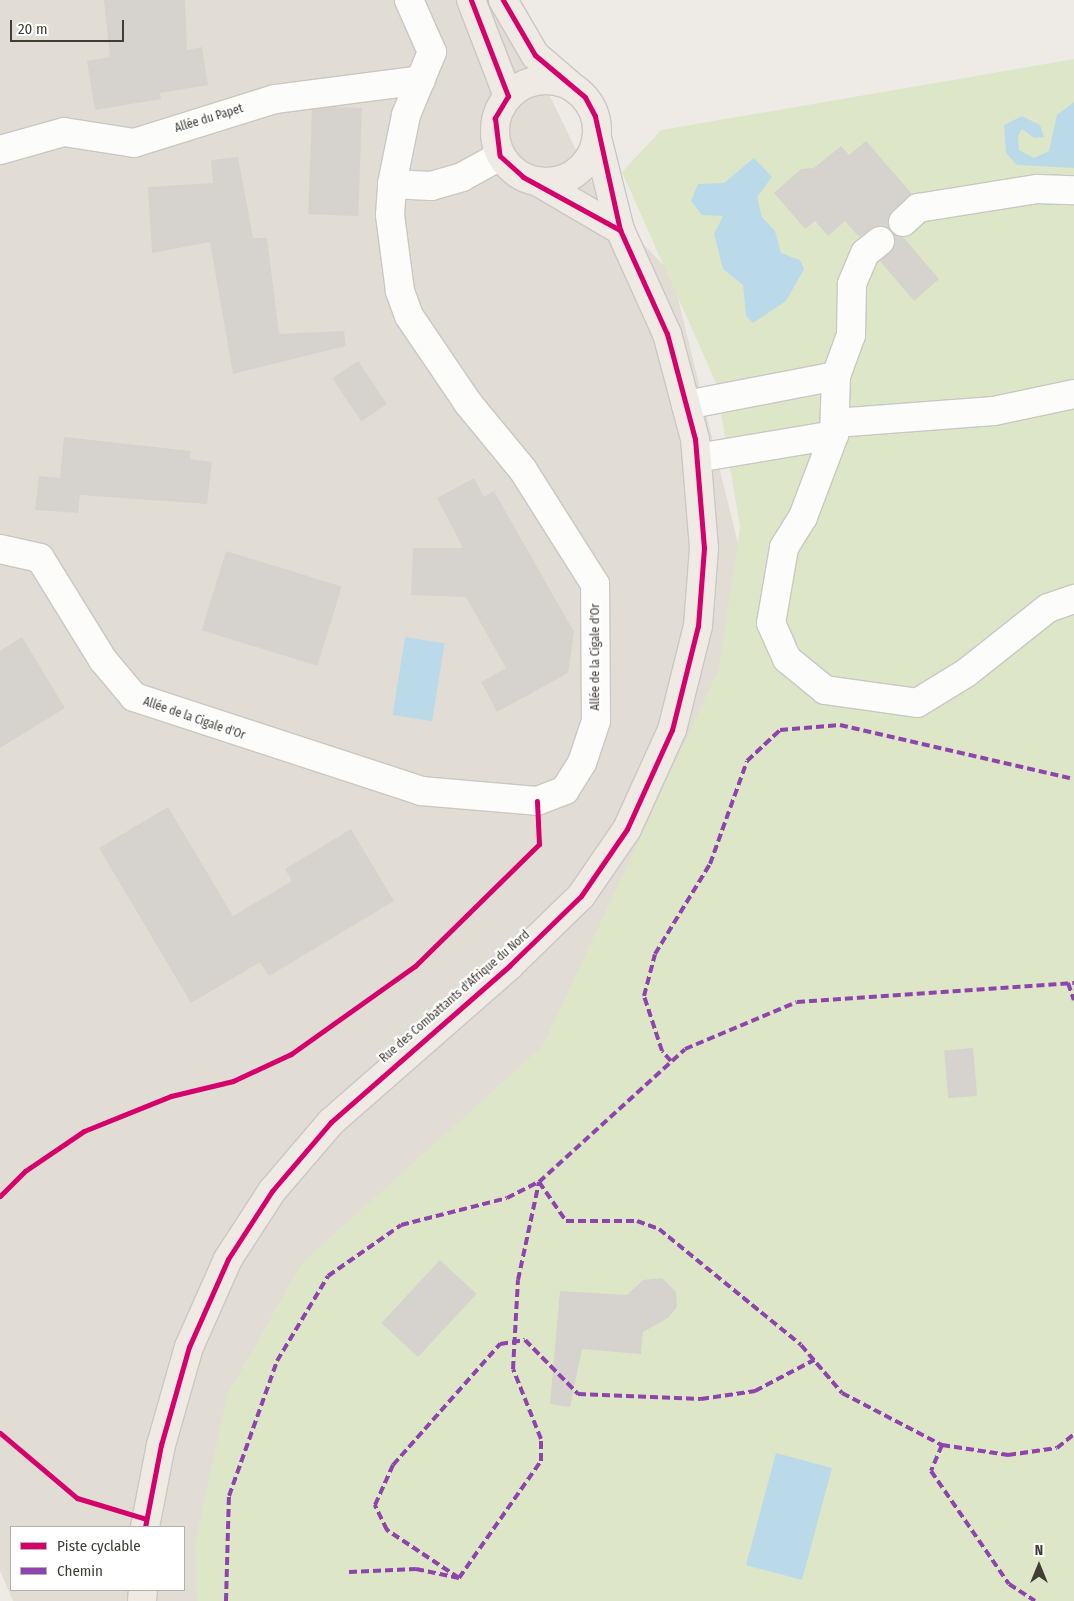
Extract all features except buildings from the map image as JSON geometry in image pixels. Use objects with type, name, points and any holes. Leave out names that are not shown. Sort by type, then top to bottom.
[{"type":"main road","points":[[471,0],[508,96]]},
{"type":"main road","points":[[503,0],[535,55],[585,97],[595,116],[597,138],[591,154],[576,173],[558,181],[538,182]]},
{"type":"main road","points":[[571,86],[535,80],[508,96],[495,118],[495,140],[500,156],[523,177],[538,182],[620,230]]},
{"type":"main road","name":"Rue des Combattants d'Afrique du Nord","points":[[146,1526],[162,1445],[189,1347],[228,1259],[272,1192],[338,1115],[508,966],[581,896],[627,829],[672,730],[698,626],[704,548],[697,458],[686,405],[667,334],[620,230],[597,138]]},
{"type":"street","name":"Allée de la Cigale d'Or","points":[[0,548],[40,558],[103,660],[134,697],[421,791],[537,801],[565,790],[582,763],[596,721],[595,584],[523,470],[468,403],[409,316],[400,291],[390,215],[392,184],[406,114],[432,52],[409,0]]},
{"type":"street","name":"Allée du Papet","points":[[0,150],[64,132],[134,143],[275,99],[421,80]]},
{"type":"street","points":[[392,184],[431,186],[462,177],[500,156]]},
{"type":"street","points":[[903,222],[918,208],[1037,189],[1074,190]]},
{"type":"street","points":[[880,241],[865,253],[852,284],[851,335],[836,376],[834,429],[803,517],[784,548],[770,623],[787,659],[825,690],[918,703],[966,673],[1048,608],[1074,599]]},
{"type":"street","points":[[686,405],[836,376]]},
{"type":"street","points":[[697,458],[834,429],[994,411],[1074,394]]},
{"type":"shaded area","points":[[0,0],[503,0],[600,199],[672,274],[795,776],[260,1601],[13,1601],[0,1571]]},
{"type":"green space","points":[[1074,59],[1074,1601],[197,1601],[195,1544],[227,1396],[302,1263],[543,1046],[719,669],[740,527],[716,383],[622,172],[661,130]]},
{"type":"water","points":[[1074,102],[1074,168],[1017,165],[1006,153],[1004,125],[1022,116],[1040,125],[1044,137],[1034,138],[1022,129],[1018,136],[1019,150],[1034,158],[1049,151],[1057,115]]},
{"type":"water","points":[[754,158],[772,177],[757,197],[762,217],[775,231],[781,253],[800,260],[804,269],[786,301],[753,323],[746,316],[743,285],[723,269],[714,234],[723,216],[702,215],[691,201],[698,184],[724,183]]},
{"type":"water","points":[[405,637],[445,643],[432,721],[393,715]]},
{"type":"water","points":[[776,1453],[832,1468],[802,1580],[746,1565]]},
{"type":"marked path","points":[[671,1061],[662,1051],[644,996],[655,954],[710,864],[747,761],[780,730],[840,725],[1074,779]]},
{"type":"marked path","points":[[1068,983],[1074,1000]]},
{"type":"marked path","points":[[226,1601],[229,1496],[277,1361],[328,1276],[401,1225],[507,1198],[539,1182],[685,1049],[797,1002],[1074,983]]},
{"type":"marked path","points":[[539,1182],[566,1221],[637,1221],[659,1229],[801,1345],[842,1393],[942,1445],[1008,1455],[1057,1448],[1074,1434]]},
{"type":"marked path","points":[[349,1572],[416,1569],[459,1578],[541,1461],[541,1439],[513,1369],[518,1280],[539,1182]]},
{"type":"marked path","points":[[459,1578],[387,1530],[375,1505],[393,1465],[500,1344],[525,1340],[578,1394],[701,1399],[755,1391],[814,1360]]},
{"type":"marked path","points":[[942,1445],[931,1471],[1009,1584],[1035,1601]]},
{"type":"cycle path","points":[[471,0],[508,96],[495,118],[500,156],[523,177],[620,230]]},
{"type":"cycle path","points":[[145,1526],[161,1445],[189,1347],[228,1259],[272,1191],[331,1122],[509,966],[581,896],[627,829],[672,730],[698,626],[704,548],[695,439],[667,334],[620,230],[595,116],[585,97],[535,55],[503,0]]},
{"type":"cycle path","points":[[0,1196],[25,1171],[84,1131],[171,1096],[233,1081],[291,1054],[415,966],[539,844],[537,801]]},
{"type":"cycle path","points":[[0,1433],[77,1498],[146,1519]]}]
